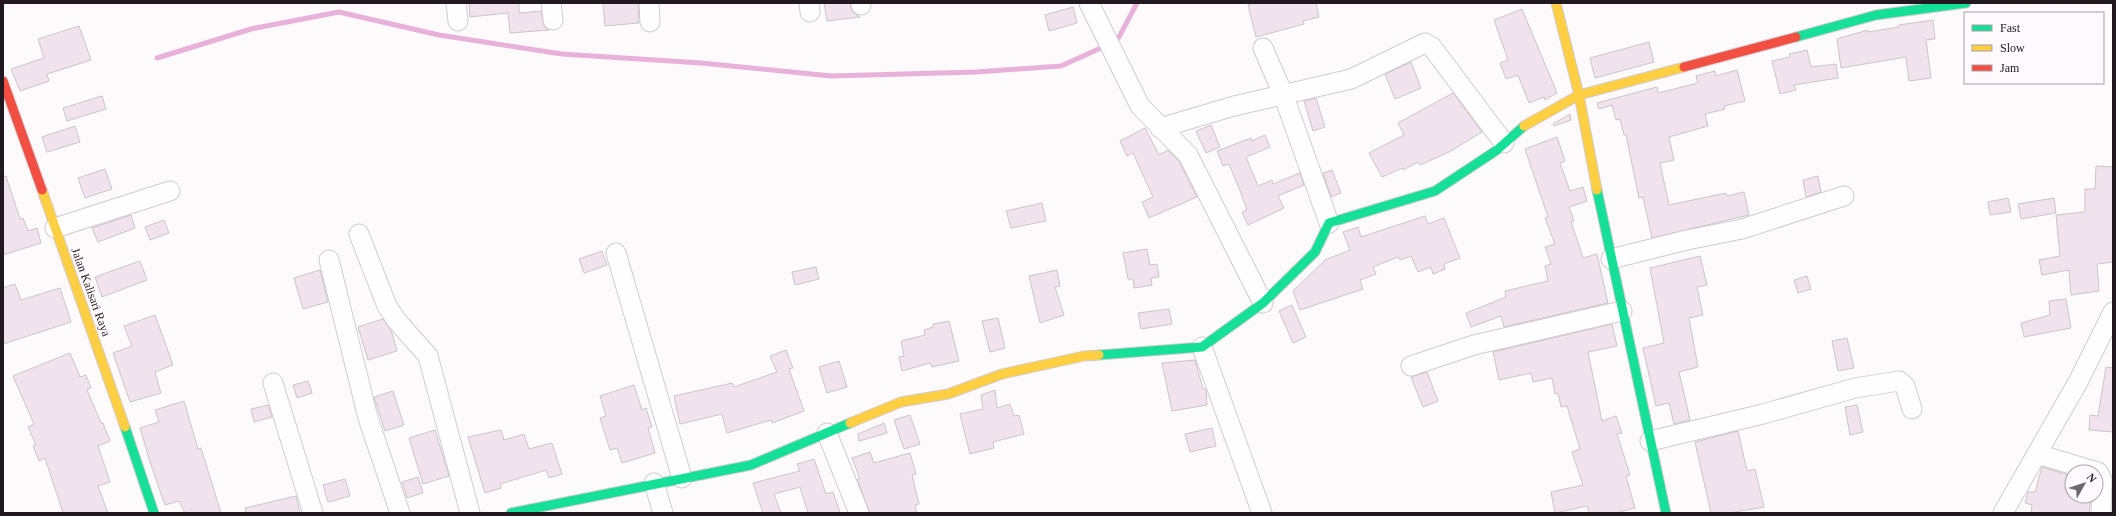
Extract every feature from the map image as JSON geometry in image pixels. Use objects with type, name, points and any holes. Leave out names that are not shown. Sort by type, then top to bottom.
[{"type":"street","points":[[649,3],[650,22]]},
{"type":"street","points":[[1089,3],[1140,106],[1188,155],[1263,303]]},
{"type":"street","points":[[1556,3],[1579,95],[1611,259],[1666,513]]},
{"type":"street","points":[[1329,223],[1435,191],[1497,150],[1521,128],[1579,95],[1877,9],[1966,3]]},
{"type":"street","points":[[1160,128],[1234,106],[1351,79],[1424,43],[1432,47],[1504,143]]},
{"type":"street","points":[[511,513],[654,483],[751,465],[901,402],[948,394],[1002,374],[1084,356],[1202,347],[1263,303],[1315,252],[1329,223],[1283,94],[1263,48]]},
{"type":"street","name":"Jalan Kalisari Raya","points":[[3,81],[154,513]]},
{"type":"street","points":[[55,228],[170,191]]},
{"type":"street","points":[[1611,259],[1742,229],[1844,196]]},
{"type":"street","points":[[359,234],[386,306],[397,321],[428,356],[470,513]]},
{"type":"street","points":[[616,254],[682,478]]},
{"type":"street","points":[[329,260],[368,418],[400,513]]},
{"type":"street","points":[[1411,366],[1474,345],[1622,311]]},
{"type":"street","points":[[2003,513],[2078,382],[2113,312]]},
{"type":"street","points":[[1202,347],[1262,513]]},
{"type":"street","points":[[1650,441],[1763,414],[1855,388],[1899,381],[1905,386],[1912,409]]},
{"type":"street","points":[[273,382],[313,513]]},
{"type":"street","points":[[827,433],[858,513]]},
{"type":"street","points":[[2037,454],[2098,472],[2102,480],[2101,513]]},
{"type":"street","points":[[654,483],[662,513]]},
{"type":"building","points":[[469,3],[519,3],[519,13],[541,11],[544,26],[549,30],[510,33],[508,13],[470,17]]},
{"type":"building","points":[[603,3],[638,3],[639,23],[605,26]]},
{"type":"building","points":[[824,3],[850,3],[852,11],[860,17],[827,21]]},
{"type":"building","points":[[1255,3],[1316,3],[1319,17],[1303,21],[1304,24],[1256,37],[1248,5]]},
{"type":"building","points":[[1073,7],[1077,23],[1049,31],[1045,15]]},
{"type":"building","points":[[1522,9],[1557,93],[1545,100],[1544,97],[1529,103],[1518,75],[1506,79],[1500,63],[1508,60],[1494,20]]},
{"type":"building","points":[[1933,20],[1935,39],[1926,40],[1931,78],[1909,81],[1906,57],[1841,68],[1837,39],[1868,30],[1868,32],[1899,27],[1899,25]]},
{"type":"building","points":[[79,26],[91,60],[47,74],[49,81],[20,91],[11,69],[44,58],[38,39]]},
{"type":"building","points":[[1649,42],[1654,62],[1595,78],[1590,58]]},
{"type":"building","points":[[1807,50],[1811,67],[1836,64],[1838,78],[1794,85],[1796,90],[1780,94],[1772,61],[1790,57],[1789,54]]},
{"type":"building","points":[[1411,62],[1421,88],[1395,99],[1385,74]]},
{"type":"building","points":[[1737,70],[1745,101],[1724,106],[1725,109],[1705,114],[1708,126],[1669,137],[1674,160],[1660,163],[1669,205],[1726,193],[1727,196],[1744,192],[1749,215],[1652,238],[1643,197],[1639,198],[1626,135],[1624,135],[1620,119],[1616,120],[1612,105],[1599,109],[1597,103],[1657,87],[1658,93],[1698,83],[1696,76],[1715,71],[1716,76]]},
{"type":"building","points":[[1453,93],[1482,132],[1449,152],[1420,165],[1418,162],[1403,170],[1402,168],[1382,177],[1369,153],[1404,135],[1398,123]]},
{"type":"building","points":[[102,96],[106,109],[67,121],[63,108]]},
{"type":"building","points":[[1316,98],[1325,127],[1313,131],[1304,101]]},
{"type":"building","points":[[1570,114],[1571,120],[1554,126],[1553,124]]},
{"type":"building","points":[[1211,125],[1220,147],[1206,153],[1196,131]]},
{"type":"building","points":[[75,126],[80,142],[47,152],[42,137]]},
{"type":"building","points":[[1145,128],[1159,155],[1168,150],[1179,161],[1197,197],[1149,218],[1142,202],[1153,197],[1133,153],[1127,156],[1120,141]]},
{"type":"building","points":[[1265,135],[1270,147],[1246,157],[1258,186],[1272,180],[1273,184],[1300,173],[1304,185],[1278,196],[1284,208],[1248,225],[1242,212],[1247,210],[1229,164],[1223,166],[1217,151],[1251,138],[1252,141]]},
{"type":"building","points":[[1557,137],[1565,161],[1560,163],[1570,191],[1583,187],[1587,201],[1569,207],[1574,221],[1571,221],[1583,258],[1597,254],[1608,303],[1504,327],[1501,316],[1471,327],[1466,313],[1506,297],[1505,291],[1548,281],[1545,266],[1551,264],[1545,247],[1555,244],[1545,218],[1548,217],[1525,149]]},
{"type":"building","points":[[2096,166],[2113,167],[2113,262],[2097,264],[2099,291],[2071,295],[2069,270],[2042,275],[2039,260],[2060,256],[2056,215],[2085,212],[2085,189],[2095,189]]},
{"type":"building","points":[[105,169],[112,189],[85,198],[78,178]]},
{"type":"building","points":[[1332,170],[1341,193],[1331,197],[1323,173]]},
{"type":"building","points":[[3,176],[6,176],[20,219],[23,218],[28,231],[37,228],[41,243],[3,255]]},
{"type":"building","points":[[1818,176],[1821,192],[1806,197],[1803,180]]},
{"type":"building","points":[[2008,198],[2011,212],[1990,215],[1988,202]]},
{"type":"building","points":[[2054,198],[2056,213],[2021,219],[2018,204]]},
{"type":"building","points":[[1042,203],[1046,221],[1011,228],[1006,211]]},
{"type":"building","points":[[131,215],[135,228],[98,242],[92,228]]},
{"type":"building","points":[[1425,216],[1428,224],[1444,218],[1460,258],[1444,264],[1445,269],[1433,274],[1431,267],[1418,272],[1411,256],[1400,260],[1398,257],[1373,267],[1376,274],[1360,280],[1363,289],[1300,310],[1293,291],[1325,260],[1350,250],[1343,232],[1358,227],[1361,237]]},
{"type":"building","points":[[164,220],[169,233],[150,240],[145,227]]},
{"type":"building","points":[[1147,249],[1150,265],[1157,264],[1159,277],[1151,278],[1152,285],[1134,288],[1133,279],[1128,279],[1123,253]]},
{"type":"building","points":[[602,251],[607,265],[584,273],[579,259]]},
{"type":"building","points":[[1700,256],[1707,285],[1697,287],[1703,315],[1689,318],[1698,367],[1679,372],[1690,420],[1674,424],[1669,403],[1656,406],[1643,348],[1664,343],[1650,268]]},
{"type":"building","points":[[140,261],[147,280],[102,297],[95,277]]},
{"type":"building","points":[[816,267],[819,279],[795,285],[792,272]]},
{"type":"building","points":[[320,270],[328,302],[303,309],[294,278]]},
{"type":"building","points":[[1057,270],[1060,286],[1055,287],[1064,315],[1040,323],[1029,276]]},
{"type":"building","points":[[1807,276],[1811,289],[1798,293],[1794,280]]},
{"type":"building","points":[[15,284],[21,300],[60,288],[71,322],[3,344],[3,288]]},
{"type":"building","points":[[2066,299],[2071,328],[2024,337],[2021,323],[2050,315],[2049,301]]},
{"type":"building","points":[[1292,305],[1306,337],[1293,343],[1279,311]]},
{"type":"building","points":[[1169,309],[1172,324],[1141,329],[1138,313]]},
{"type":"building","points":[[155,315],[173,365],[155,372],[161,393],[130,402],[113,353],[132,346],[124,326]]},
{"type":"building","points":[[998,318],[1005,348],[990,352],[982,321]]},
{"type":"building","points":[[383,319],[391,330],[397,351],[368,360],[358,327]]},
{"type":"building","points":[[949,321],[959,361],[932,367],[930,363],[902,371],[899,357],[904,356],[901,341],[925,335],[924,330],[933,327],[933,324]]},
{"type":"building","points":[[1612,324],[1617,346],[1588,352],[1602,421],[1616,416],[1622,433],[1617,434],[1630,475],[1626,476],[1635,508],[1615,513],[1589,513],[1587,506],[1555,513],[1551,492],[1583,485],[1572,452],[1580,449],[1567,406],[1561,407],[1558,393],[1555,394],[1552,378],[1533,382],[1531,373],[1499,380],[1493,352]]},
{"type":"building","points":[[1847,338],[1854,368],[1838,371],[1832,341]]},
{"type":"building","points":[[786,350],[793,368],[789,369],[804,411],[772,423],[771,420],[727,433],[722,414],[680,424],[674,396],[732,383],[734,387],[777,372],[770,356]]},
{"type":"building","points":[[70,353],[80,377],[86,375],[91,388],[87,390],[110,441],[98,446],[110,482],[98,486],[108,513],[63,513],[45,458],[39,461],[33,446],[36,445],[28,427],[34,424],[13,376]]},
{"type":"building","points":[[1195,360],[1203,389],[1206,389],[1207,405],[1172,411],[1162,363]]},
{"type":"building","points":[[839,361],[847,387],[827,393],[819,367]]},
{"type":"building","points":[[2106,367],[2113,368],[2113,432],[2089,430],[2090,415],[2098,416]]},
{"type":"building","points":[[1427,372],[1438,401],[1423,407],[1411,377]]},
{"type":"building","points":[[308,381],[312,393],[297,398],[293,385]]},
{"type":"building","points":[[634,385],[642,410],[646,408],[652,427],[648,428],[655,453],[622,463],[617,448],[610,450],[600,418],[606,416],[600,396]]},
{"type":"building","points":[[995,390],[997,408],[1010,404],[1014,416],[1019,415],[1024,434],[993,442],[994,448],[970,454],[960,414],[983,409],[981,395]]},
{"type":"building","points":[[393,391],[404,425],[385,431],[374,397]]},
{"type":"building","points":[[184,401],[198,449],[201,448],[221,513],[185,513],[179,501],[165,505],[150,462],[140,428],[159,422],[155,410]]},
{"type":"building","points":[[268,405],[272,417],[254,422],[251,409]]},
{"type":"building","points":[[1857,405],[1863,432],[1850,435],[1845,407]]},
{"type":"building","points":[[910,415],[920,444],[904,449],[894,420]]},
{"type":"building","points":[[884,423],[887,433],[859,441],[858,434]]},
{"type":"building","points":[[1212,428],[1216,446],[1190,452],[1185,434]]},
{"type":"building","points":[[435,430],[449,476],[423,484],[409,438]]},
{"type":"building","points":[[501,430],[504,440],[524,434],[529,449],[552,443],[562,474],[549,478],[546,470],[500,484],[501,488],[485,493],[468,437]]},
{"type":"building","points":[[1738,431],[1747,471],[1755,469],[1764,507],[1729,513],[1711,513],[1695,442]]},
{"type":"building","points":[[870,452],[874,463],[910,453],[916,474],[912,475],[919,504],[915,505],[917,513],[870,513],[857,479],[860,479],[852,458]]},
{"type":"building","points":[[814,459],[826,494],[833,492],[840,513],[808,513],[800,487],[774,494],[781,513],[763,513],[753,483],[800,471],[797,464]]},
{"type":"building","points":[[2042,467],[2064,474],[2064,504],[2090,504],[2089,513],[2031,513],[2032,505],[2025,503],[2028,492],[2035,492]]},
{"type":"building","points":[[418,477],[423,493],[407,498],[402,482]]},
{"type":"building","points":[[345,479],[350,496],[328,502],[323,485]]},
{"type":"building","points":[[296,496],[300,513],[246,513],[245,508]]},
{"type":"waterway","points":[[157,58],[251,29],[339,12],[439,35],[562,54],[701,63],[831,76],[976,72],[1061,66],[1101,48],[1119,37],[1137,3]]},
{"type":"traffic: fast","points":[[1796,37],[1876,15],[1966,3]]},
{"type":"traffic: fast","points":[[1099,355],[1202,347],[1263,303],[1315,252],[1329,223],[1435,191],[1497,150],[1524,126]]},
{"type":"traffic: fast","points":[[1597,190],[1666,513]]},
{"type":"traffic: fast","points":[[511,513],[751,465],[850,423]]},
{"type":"traffic: fast","points":[[125,427],[154,513]]},
{"type":"traffic: slow","points":[[1556,3],[1579,95],[1597,190]]},
{"type":"traffic: slow","points":[[1524,126],[1579,95],[1684,67]]},
{"type":"traffic: slow","points":[[42,190],[125,427]]},
{"type":"traffic: slow","points":[[850,423],[901,402],[948,394],[1002,374],[1084,356],[1099,355]]},
{"type":"traffic: jam","points":[[1684,67],[1796,37]]},
{"type":"traffic: jam","points":[[3,81],[42,190]]}]
